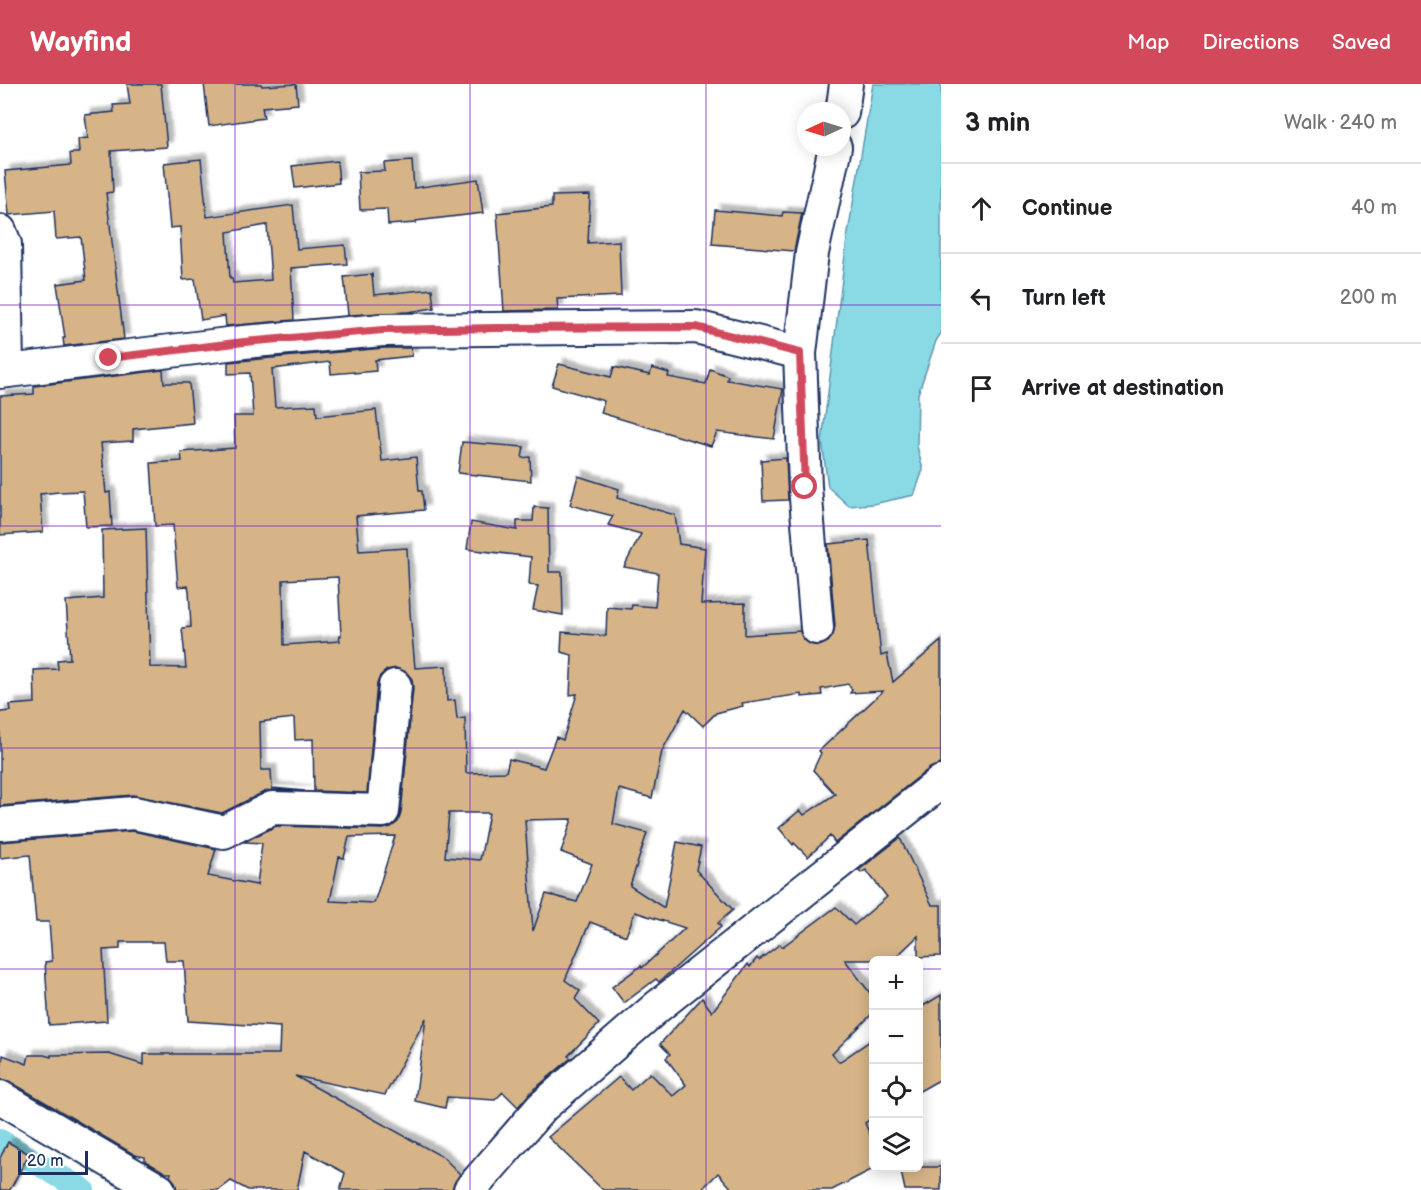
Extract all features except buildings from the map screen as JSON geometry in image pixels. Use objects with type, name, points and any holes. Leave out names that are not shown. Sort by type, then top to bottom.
[{"type":"street","points":[[844,102],[846,84]]},
{"type":"street","points":[[817,628],[805,487],[800,353],[812,253],[834,156]]},
{"type":"street","points":[[0,231],[4,244],[4,372],[244,342],[383,330],[696,327],[800,353]]},
{"type":"street","points":[[0,824],[134,813],[224,832],[272,808],[383,811],[395,686]]},
{"type":"street","points":[[470,1190],[542,1107],[648,1015],[941,782]]},
{"type":"street","points":[[0,1097],[159,1190]]},
{"type":"water","points":[[873,84],[941,84],[941,333],[936,341],[918,394],[917,446],[923,470],[914,495],[873,504],[849,506],[828,487],[822,441],[847,239]]},
{"type":"waterway","points":[[0,1141],[83,1190]]},
{"type":"route","points":[[109,358],[244,342],[383,330],[696,327],[800,353],[805,487]]}]
